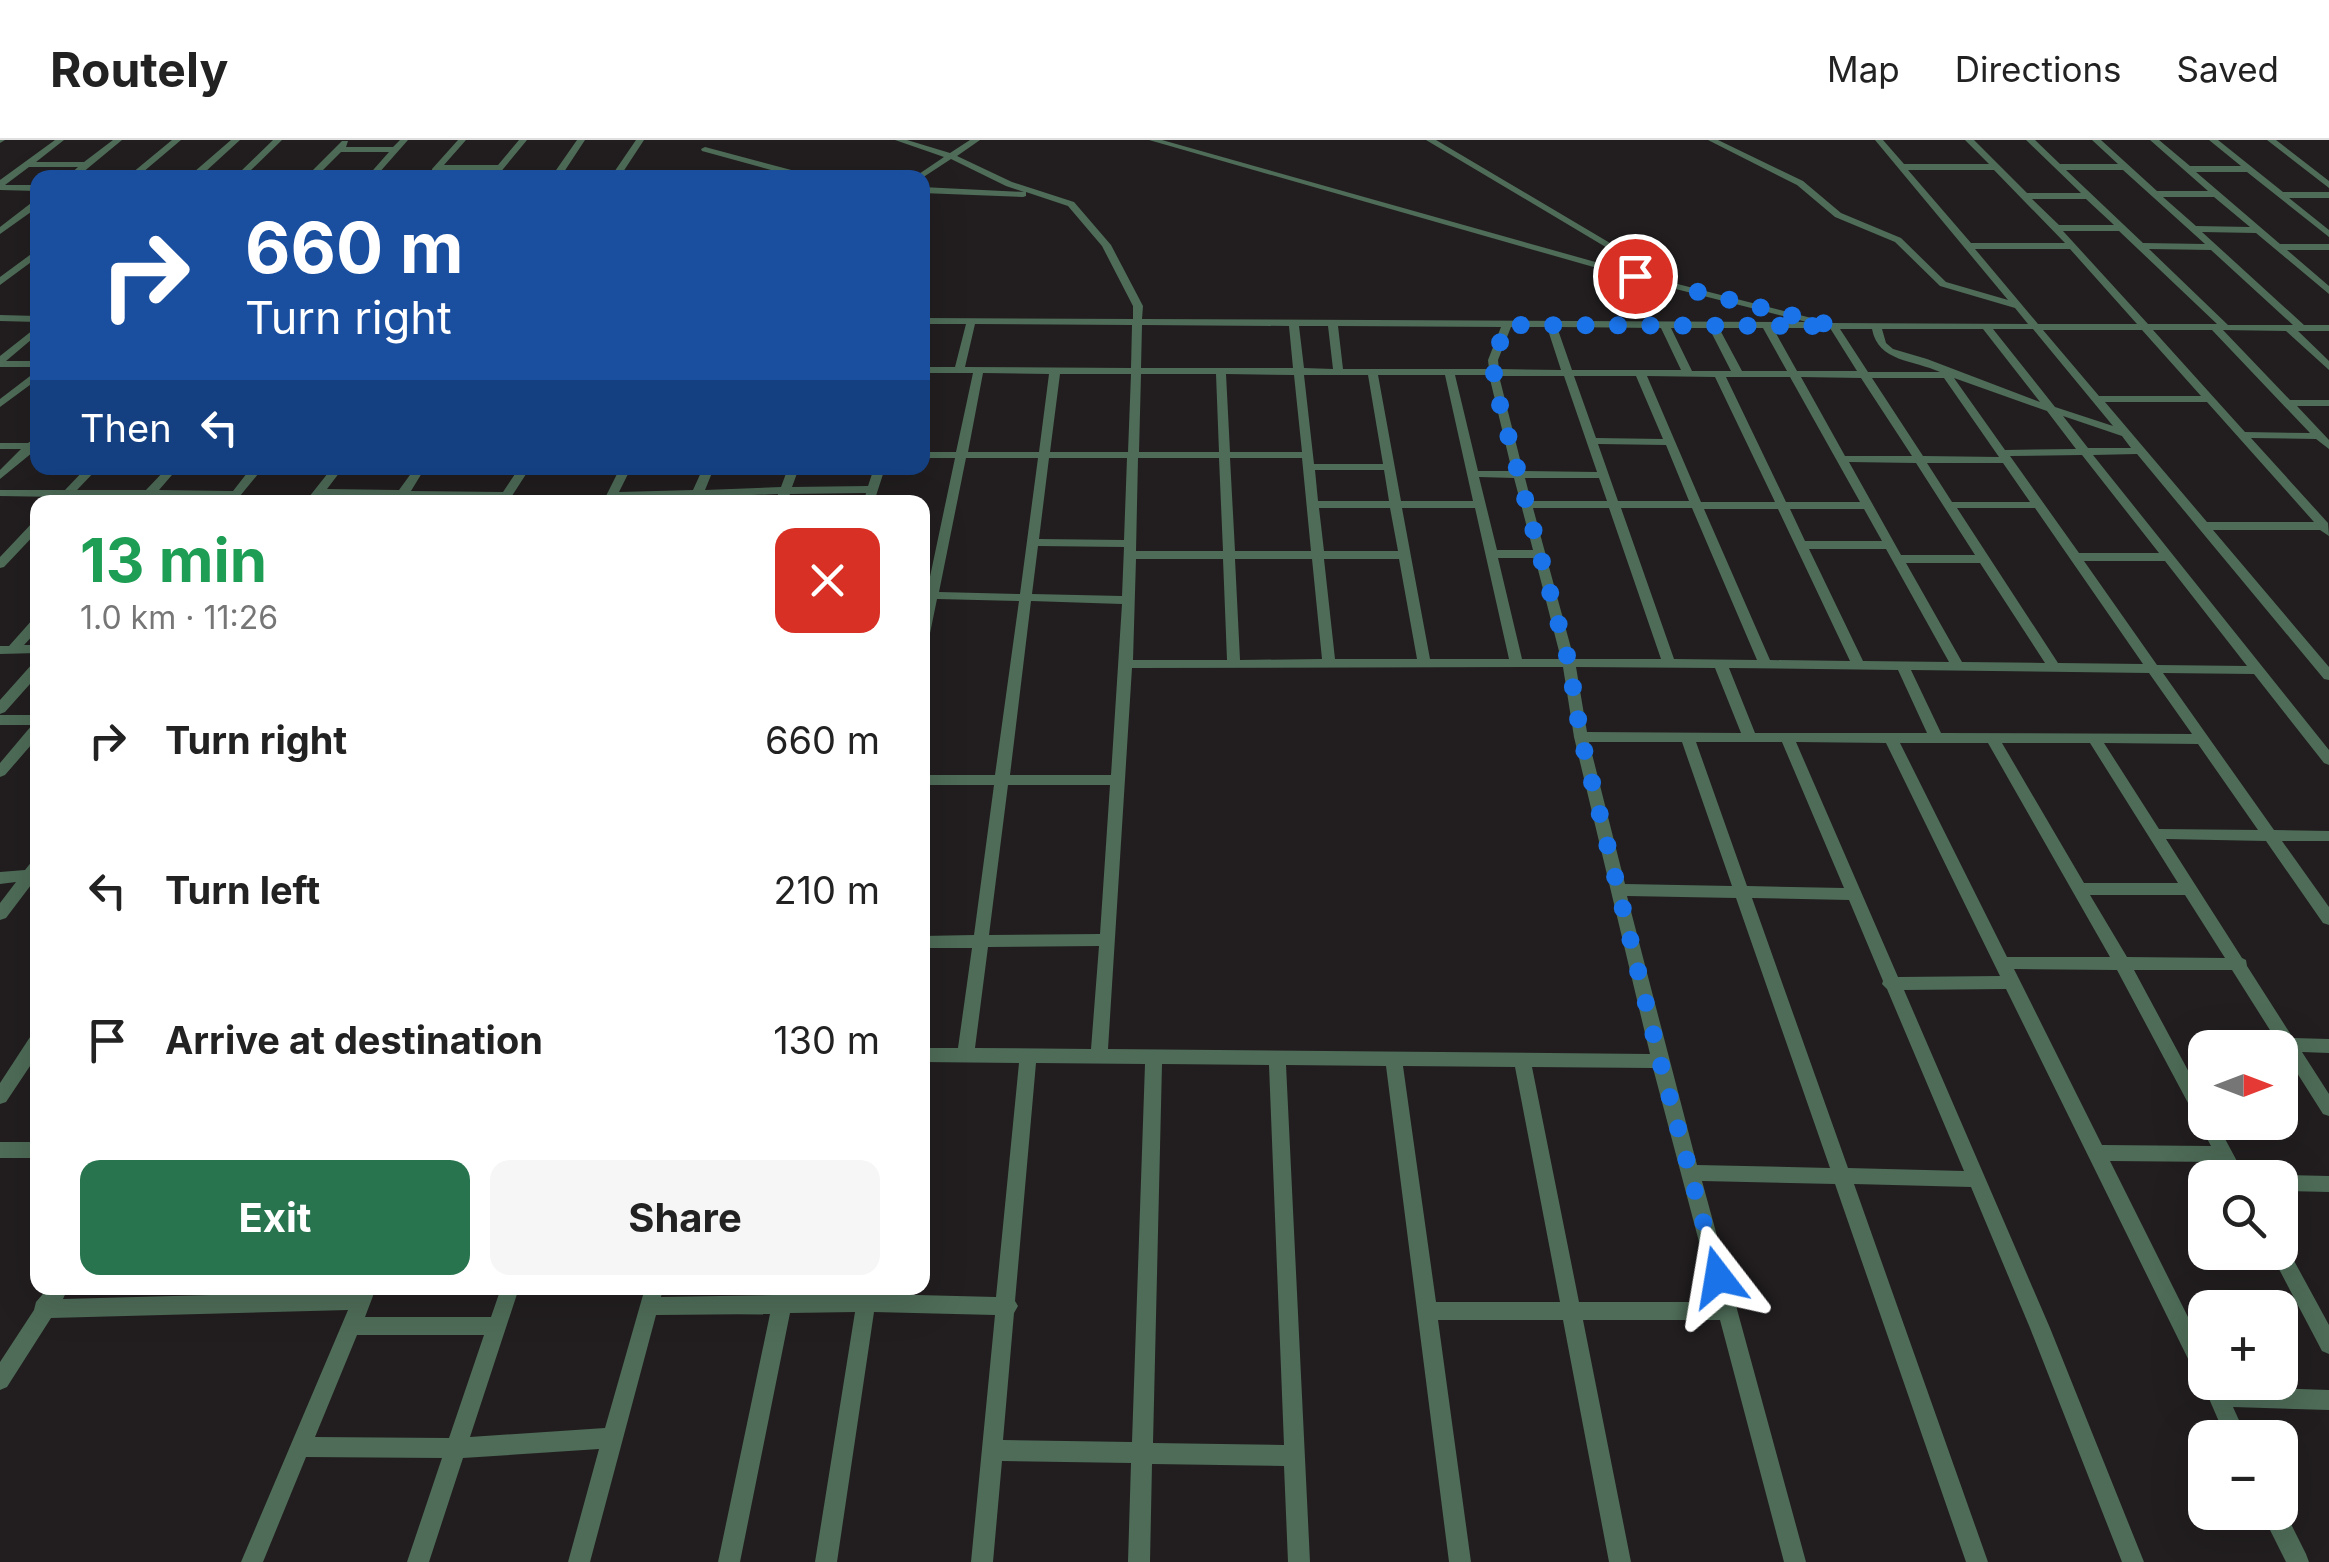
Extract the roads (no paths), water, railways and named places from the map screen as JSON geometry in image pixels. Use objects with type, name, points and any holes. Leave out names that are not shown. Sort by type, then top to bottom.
[{"type":"street","points":[[0,185],[60,140]]},
{"type":"street","points":[[80,170],[118,140]]},
{"type":"street","points":[[140,170],[177,140]]},
{"type":"street","points":[[202,170],[236,140]]},
{"type":"street","points":[[246,170],[278,140]]},
{"type":"street","points":[[318,170],[348,140]]},
{"type":"street","points":[[377,170],[404,140]]},
{"type":"street","points":[[438,168],[462,140]]},
{"type":"street","points":[[499,170],[523,140]]},
{"type":"street","points":[[560,170],[581,140]]},
{"type":"street","points":[[619,170],[640,140]]},
{"type":"street","points":[[900,140],[953,156],[1037,194],[1071,204],[1088,221],[1138,306],[1126,664],[1100,1056]]},
{"type":"street","points":[[930,170],[976,140]]},
{"type":"street","points":[[1153,140],[1834,326],[1924,460],[2053,666]]},
{"type":"street","points":[[1430,140],[1629,260],[1684,288]]},
{"type":"street","points":[[1712,140],[1800,183],[1838,215],[1898,240],[1943,284],[2021,307]]},
{"type":"street","points":[[1879,140],[2329,676]]},
{"type":"street","points":[[1969,140],[2056,228],[2326,529]]},
{"type":"street","points":[[2030,140],[2143,246],[2329,446]]},
{"type":"street","points":[[2096,140],[2295,328],[2329,367]]},
{"type":"street","points":[[2154,140],[2329,291]]},
{"type":"street","points":[[2213,140],[2328,232]]},
{"type":"street","points":[[2271,140],[2329,184]]},
{"type":"street","points":[[693,170],[707,145],[785,170]]},
{"type":"street","points":[[338,150],[396,150]]},
{"type":"street","points":[[27,164],[86,165]]},
{"type":"street","points":[[1902,167],[1996,168]]},
{"type":"street","points":[[2060,167],[2124,167]]},
{"type":"street","points":[[438,168],[457,170]]},
{"type":"street","points":[[2187,169],[2249,169]]},
{"type":"street","points":[[2310,170],[2329,170]]},
{"type":"street","points":[[0,185],[30,187]]},
{"type":"street","points":[[930,190],[1037,194]]},
{"type":"street","points":[[2154,194],[2216,194]]},
{"type":"street","points":[[2281,195],[2329,195]]},
{"type":"street","points":[[2026,196],[2090,196]]},
{"type":"street","points":[[0,231],[6,222],[30,207]]},
{"type":"street","points":[[2056,228],[2123,228]]},
{"type":"street","points":[[2192,229],[2257,230]]},
{"type":"street","points":[[1968,246],[2072,246]]},
{"type":"street","points":[[2143,246],[2211,247]]},
{"type":"street","points":[[2278,247],[2329,248]]},
{"type":"street","points":[[0,282],[30,258]]},
{"type":"street","points":[[0,265],[21,265]]},
{"type":"street","points":[[0,318],[30,317]]},
{"type":"street","points":[[930,322],[2329,328]]},
{"type":"street","points":[[959,370],[971,322]]},
{"type":"street","points":[[1294,324],[1329,663]]},
{"type":"street","points":[[1332,324],[1338,371]]},
{"type":"street","points":[[1507,325],[1496,348],[1493,372],[1569,663],[1581,737],[1660,1061],[1794,1562]]},
{"type":"street","points":[[1551,325],[1669,662]]},
{"type":"street","points":[[1665,325],[1688,374]]},
{"type":"street","points":[[1712,325],[1738,374]]},
{"type":"street","points":[[1766,326],[1957,665]]},
{"type":"street","points":[[1877,326],[1886,348],[1925,362],[1946,375],[2329,919]]},
{"type":"street","points":[[1986,328],[2329,760]]},
{"type":"street","points":[[0,363],[30,336]]},
{"type":"street","points":[[0,363],[30,364]]},
{"type":"street","points":[[930,370],[1946,375],[1966,378],[2127,434]]},
{"type":"street","points":[[930,582],[979,370]]},
{"type":"street","points":[[966,1055],[1056,370]]},
{"type":"street","points":[[1221,371],[1234,664]]},
{"type":"street","points":[[1372,371],[1424,664]]},
{"type":"street","points":[[1448,372],[1517,664]]},
{"type":"street","points":[[1640,373],[1766,664]]},
{"type":"street","points":[[1719,374],[1858,664]]},
{"type":"street","points":[[0,404],[30,380]]},
{"type":"street","points":[[2098,399],[2210,400]]},
{"type":"street","points":[[2288,403],[2329,403]]},
{"type":"street","points":[[2243,435],[2318,436]]},
{"type":"street","points":[[1592,441],[1668,442]]},
{"type":"street","points":[[0,446],[30,444]]},
{"type":"street","points":[[0,476],[30,449]]},
{"type":"street","points":[[1842,460],[2141,451]]},
{"type":"street","points":[[930,454],[1224,454],[1387,467]]},
{"type":"street","points":[[1474,474],[1604,475]]},
{"type":"street","points":[[66,495],[85,475]]},
{"type":"street","points":[[148,495],[166,475]]},
{"type":"street","points":[[234,495],[251,475]]},
{"type":"street","points":[[316,495],[331,475]]},
{"type":"street","points":[[784,495],[790,475]]},
{"type":"street","points":[[731,495],[786,489],[859,495]]},
{"type":"street","points":[[0,493],[30,495]]},
{"type":"street","points":[[1312,504],[1481,505]]},
{"type":"street","points":[[1527,504],[1866,506]]},
{"type":"street","points":[[1952,505],[2038,505]]},
{"type":"street","points":[[2203,526],[2326,529]]},
{"type":"street","points":[[0,564],[30,532]]},
{"type":"street","points":[[1034,542],[1228,554],[1402,555]]},
{"type":"street","points":[[1799,545],[1889,545]]},
{"type":"street","points":[[1494,554],[1540,554]]},
{"type":"street","points":[[2074,558],[2168,557]]},
{"type":"street","points":[[1896,559],[1983,558]]},
{"type":"street","points":[[930,595],[1126,600]]},
{"type":"street","points":[[7,650],[30,629]]},
{"type":"street","points":[[1126,664],[1669,662],[2258,670]]},
{"type":"street","points":[[1720,663],[1749,736]]},
{"type":"street","points":[[1902,665],[1936,738]]},
{"type":"street","points":[[0,709],[30,675]]},
{"type":"street","points":[[0,720],[30,722]]},
{"type":"street","points":[[0,772],[30,733]]},
{"type":"street","points":[[1687,736],[1976,1562]]},
{"type":"street","points":[[1581,737],[2201,739]]},
{"type":"street","points":[[1787,737],[2040,1328],[2133,1562]]},
{"type":"street","points":[[1891,738],[2188,1337]]},
{"type":"street","points":[[1992,738],[2188,1086]]},
{"type":"street","points":[[2096,740],[2281,1030]]},
{"type":"street","points":[[930,780],[1117,780]]},
{"type":"street","points":[[2156,834],[2329,836]]},
{"type":"street","points":[[0,878],[30,872]]},
{"type":"street","points":[[0,914],[30,877]]},
{"type":"street","points":[[2080,889],[2191,889]]},
{"type":"street","points":[[1618,890],[1852,894]]},
{"type":"street","points":[[930,942],[1106,940]]},
{"type":"street","points":[[2002,962],[2240,964]]},
{"type":"street","points":[[1890,984],[2011,982]]},
{"type":"street","points":[[2298,1045],[2329,1046]]},
{"type":"street","points":[[0,1097],[30,1051]]},
{"type":"street","points":[[930,1054],[1660,1061]]},
{"type":"street","points":[[982,1562],[996,1450],[1028,1056]]},
{"type":"street","points":[[1139,1562],[1154,1057]]},
{"type":"street","points":[[1277,1058],[1299,1562]]},
{"type":"street","points":[[2298,1058],[2329,1109]]},
{"type":"street","points":[[1394,1059],[1460,1562]]},
{"type":"street","points":[[1522,1060],[1620,1562]]},
{"type":"street","points":[[2217,1140],[2227,1160]]},
{"type":"street","points":[[0,1150],[30,1150]]},
{"type":"street","points":[[2099,1153],[2224,1154]]},
{"type":"street","points":[[1692,1173],[1974,1178]]},
{"type":"street","points":[[2298,1183],[2329,1184]]},
{"type":"street","points":[[2288,1270],[2329,1344]]},
{"type":"street","points":[[0,1380],[54,1295]]},
{"type":"street","points":[[43,1310],[219,1295]]},
{"type":"street","points":[[252,1562],[365,1295]]},
{"type":"street","points":[[418,1562],[508,1295]]},
{"type":"street","points":[[579,1562],[652,1297],[867,1295],[1008,1306]]},
{"type":"street","points":[[826,1562],[867,1295]]},
{"type":"street","points":[[729,1562],[783,1296]]},
{"type":"street","points":[[1429,1311],[1728,1311]]},
{"type":"street","points":[[353,1326],[497,1326]]},
{"type":"street","points":[[2298,1397],[2329,1400]]},
{"type":"street","points":[[300,1447],[459,1448],[612,1438]]},
{"type":"street","points":[[996,1450],[1294,1456]]},
{"type":"street","points":[[2283,1530],[2298,1562]]}]
